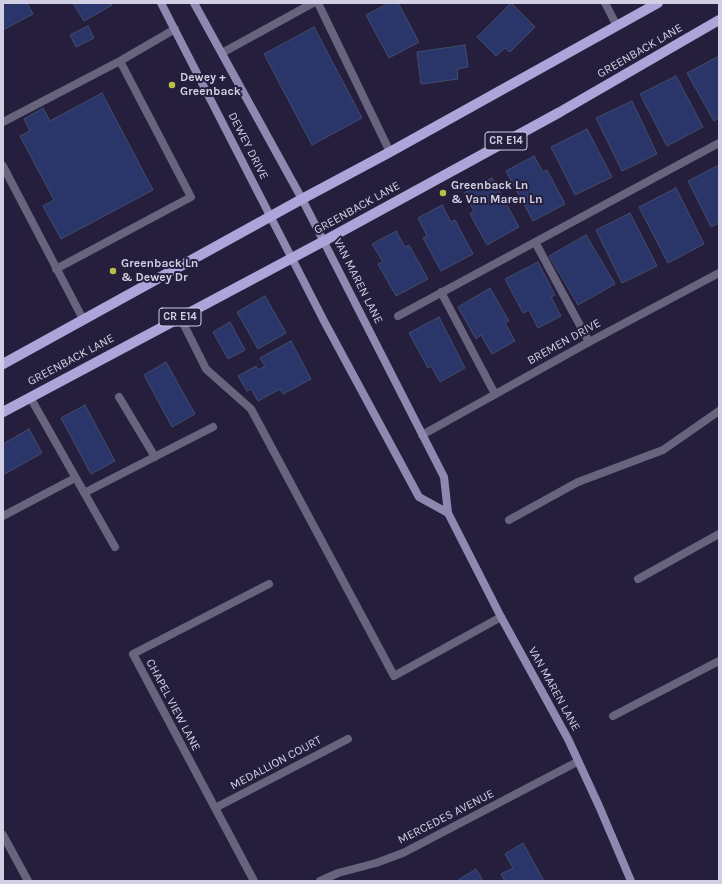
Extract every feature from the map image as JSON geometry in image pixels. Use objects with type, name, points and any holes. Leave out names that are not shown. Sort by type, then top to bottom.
[{"type":"main road","name":"DEWEY DRIVE","points":[[161,3],[271,216],[291,258]]},
{"type":"main road","name":"VAN MAREN LANE","points":[[194,3],[302,199],[444,477],[448,513],[501,617],[568,739],[631,881]]},
{"type":"main road","points":[[3,364],[658,3]]},
{"type":"main road","name":"GREENBACK LANE","points":[[3,412],[324,241],[560,112],[719,20]]},
{"type":"main road","points":[[291,258],[419,497],[448,513]]},
{"type":"street","points":[[222,54],[313,3]]},
{"type":"street","points":[[318,3],[390,152]]},
{"type":"street","points":[[605,3],[617,26]]},
{"type":"street","points":[[3,122],[120,61],[175,29]]},
{"type":"street","points":[[56,269],[191,197],[120,61]]},
{"type":"street","points":[[398,316],[719,143]]},
{"type":"street","points":[[3,166],[83,319]]},
{"type":"street","points":[[535,242],[589,342]]},
{"type":"street","name":"BREMEN DRIVE","points":[[422,435],[589,342],[719,274]]},
{"type":"street","points":[[441,292],[495,394]]},
{"type":"street","points":[[180,317],[206,369],[251,409],[394,676],[501,617]]},
{"type":"street","points":[[119,396],[155,457]]},
{"type":"street","points":[[30,397],[115,548]]},
{"type":"street","points":[[509,520],[578,482],[663,450],[719,411]]},
{"type":"street","points":[[84,493],[213,427]]},
{"type":"street","points":[[3,516],[75,478]]},
{"type":"street","points":[[638,579],[719,534]]},
{"type":"street","name":"CHAPEL VIEW LANE","points":[[254,881],[132,654],[269,584]]},
{"type":"street","points":[[613,716],[719,661]]},
{"type":"street","name":"MEDALLION COURT","points":[[215,808],[348,739]]},
{"type":"street","name":"MERCEDES AVENUE","points":[[320,881],[338,873],[376,863],[403,853],[578,762]]},
{"type":"street","points":[[3,835],[6,849],[28,881]]},
{"type":"building","points":[[3,3],[27,3],[33,14],[3,30]]},
{"type":"building","points":[[73,3],[110,3],[112,5],[84,21]]},
{"type":"building","points":[[389,3],[398,3],[419,42],[389,58],[366,15]]},
{"type":"building","points":[[511,3],[535,27],[510,52],[505,48],[496,56],[477,37]]},
{"type":"building","points":[[88,26],[94,38],[76,47],[70,35]]},
{"type":"building","points":[[314,27],[362,118],[312,145],[264,54]]},
{"type":"building","points":[[465,45],[468,67],[457,69],[458,79],[421,84],[417,52]]},
{"type":"building","points":[[719,56],[719,118],[714,121],[687,73]]},
{"type":"building","points":[[676,76],[703,127],[667,146],[640,94]]},
{"type":"building","points":[[102,93],[153,190],[61,239],[43,206],[54,200],[20,136],[30,131],[24,119],[43,108],[50,121]]},
{"type":"building","points":[[632,101],[657,154],[622,171],[596,118]]},
{"type":"building","points":[[587,129],[612,177],[575,195],[551,147]]},
{"type":"building","points":[[534,156],[543,172],[547,170],[565,204],[533,221],[506,171]]},
{"type":"building","points":[[719,165],[719,223],[711,227],[688,181]]},
{"type":"building","points":[[492,178],[519,227],[487,245],[470,214],[474,211],[464,193]]},
{"type":"building","points":[[676,188],[704,244],[668,263],[639,207]]},
{"type":"building","points":[[442,205],[451,222],[455,220],[473,254],[441,271],[423,238],[427,236],[418,218]]},
{"type":"building","points":[[630,213],[657,266],[622,283],[596,230]]},
{"type":"building","points":[[396,231],[405,247],[409,245],[428,279],[396,296],[378,264],[383,262],[372,244]]},
{"type":"building","points":[[586,235],[615,284],[578,305],[549,256]]},
{"type":"building","points":[[538,262],[555,295],[551,297],[561,316],[538,328],[529,310],[523,313],[505,279]]},
{"type":"building","points":[[490,288],[509,321],[505,323],[515,341],[492,354],[481,335],[476,339],[458,307]]},
{"type":"building","points":[[265,296],[286,333],[258,349],[237,312]]},
{"type":"building","points":[[439,317],[465,368],[440,382],[431,366],[428,368],[409,333]]},
{"type":"building","points":[[230,322],[245,350],[228,359],[213,332]]},
{"type":"building","points":[[291,341],[311,379],[283,394],[280,389],[258,401],[251,389],[247,391],[238,376],[256,366],[258,370],[265,366],[260,358]]},
{"type":"building","points":[[166,362],[195,414],[172,427],[144,375]]},
{"type":"building","points":[[85,405],[115,461],[91,474],[61,418]]},
{"type":"building","points":[[29,429],[42,453],[3,475],[3,444]]},
{"type":"building","points":[[523,843],[544,881],[505,881],[501,874],[513,868],[505,854]]},
{"type":"building","points":[[476,869],[483,881],[458,881],[458,880]]},
{"type":"place","name":"Dewey + Greenback","points":[[172,85]]},
{"type":"place","name":"Greenback Ln & Van Maren Ln","points":[[443,193]]},
{"type":"place","name":"Greenback Ln & Dewey Dr","points":[[113,271]]}]
